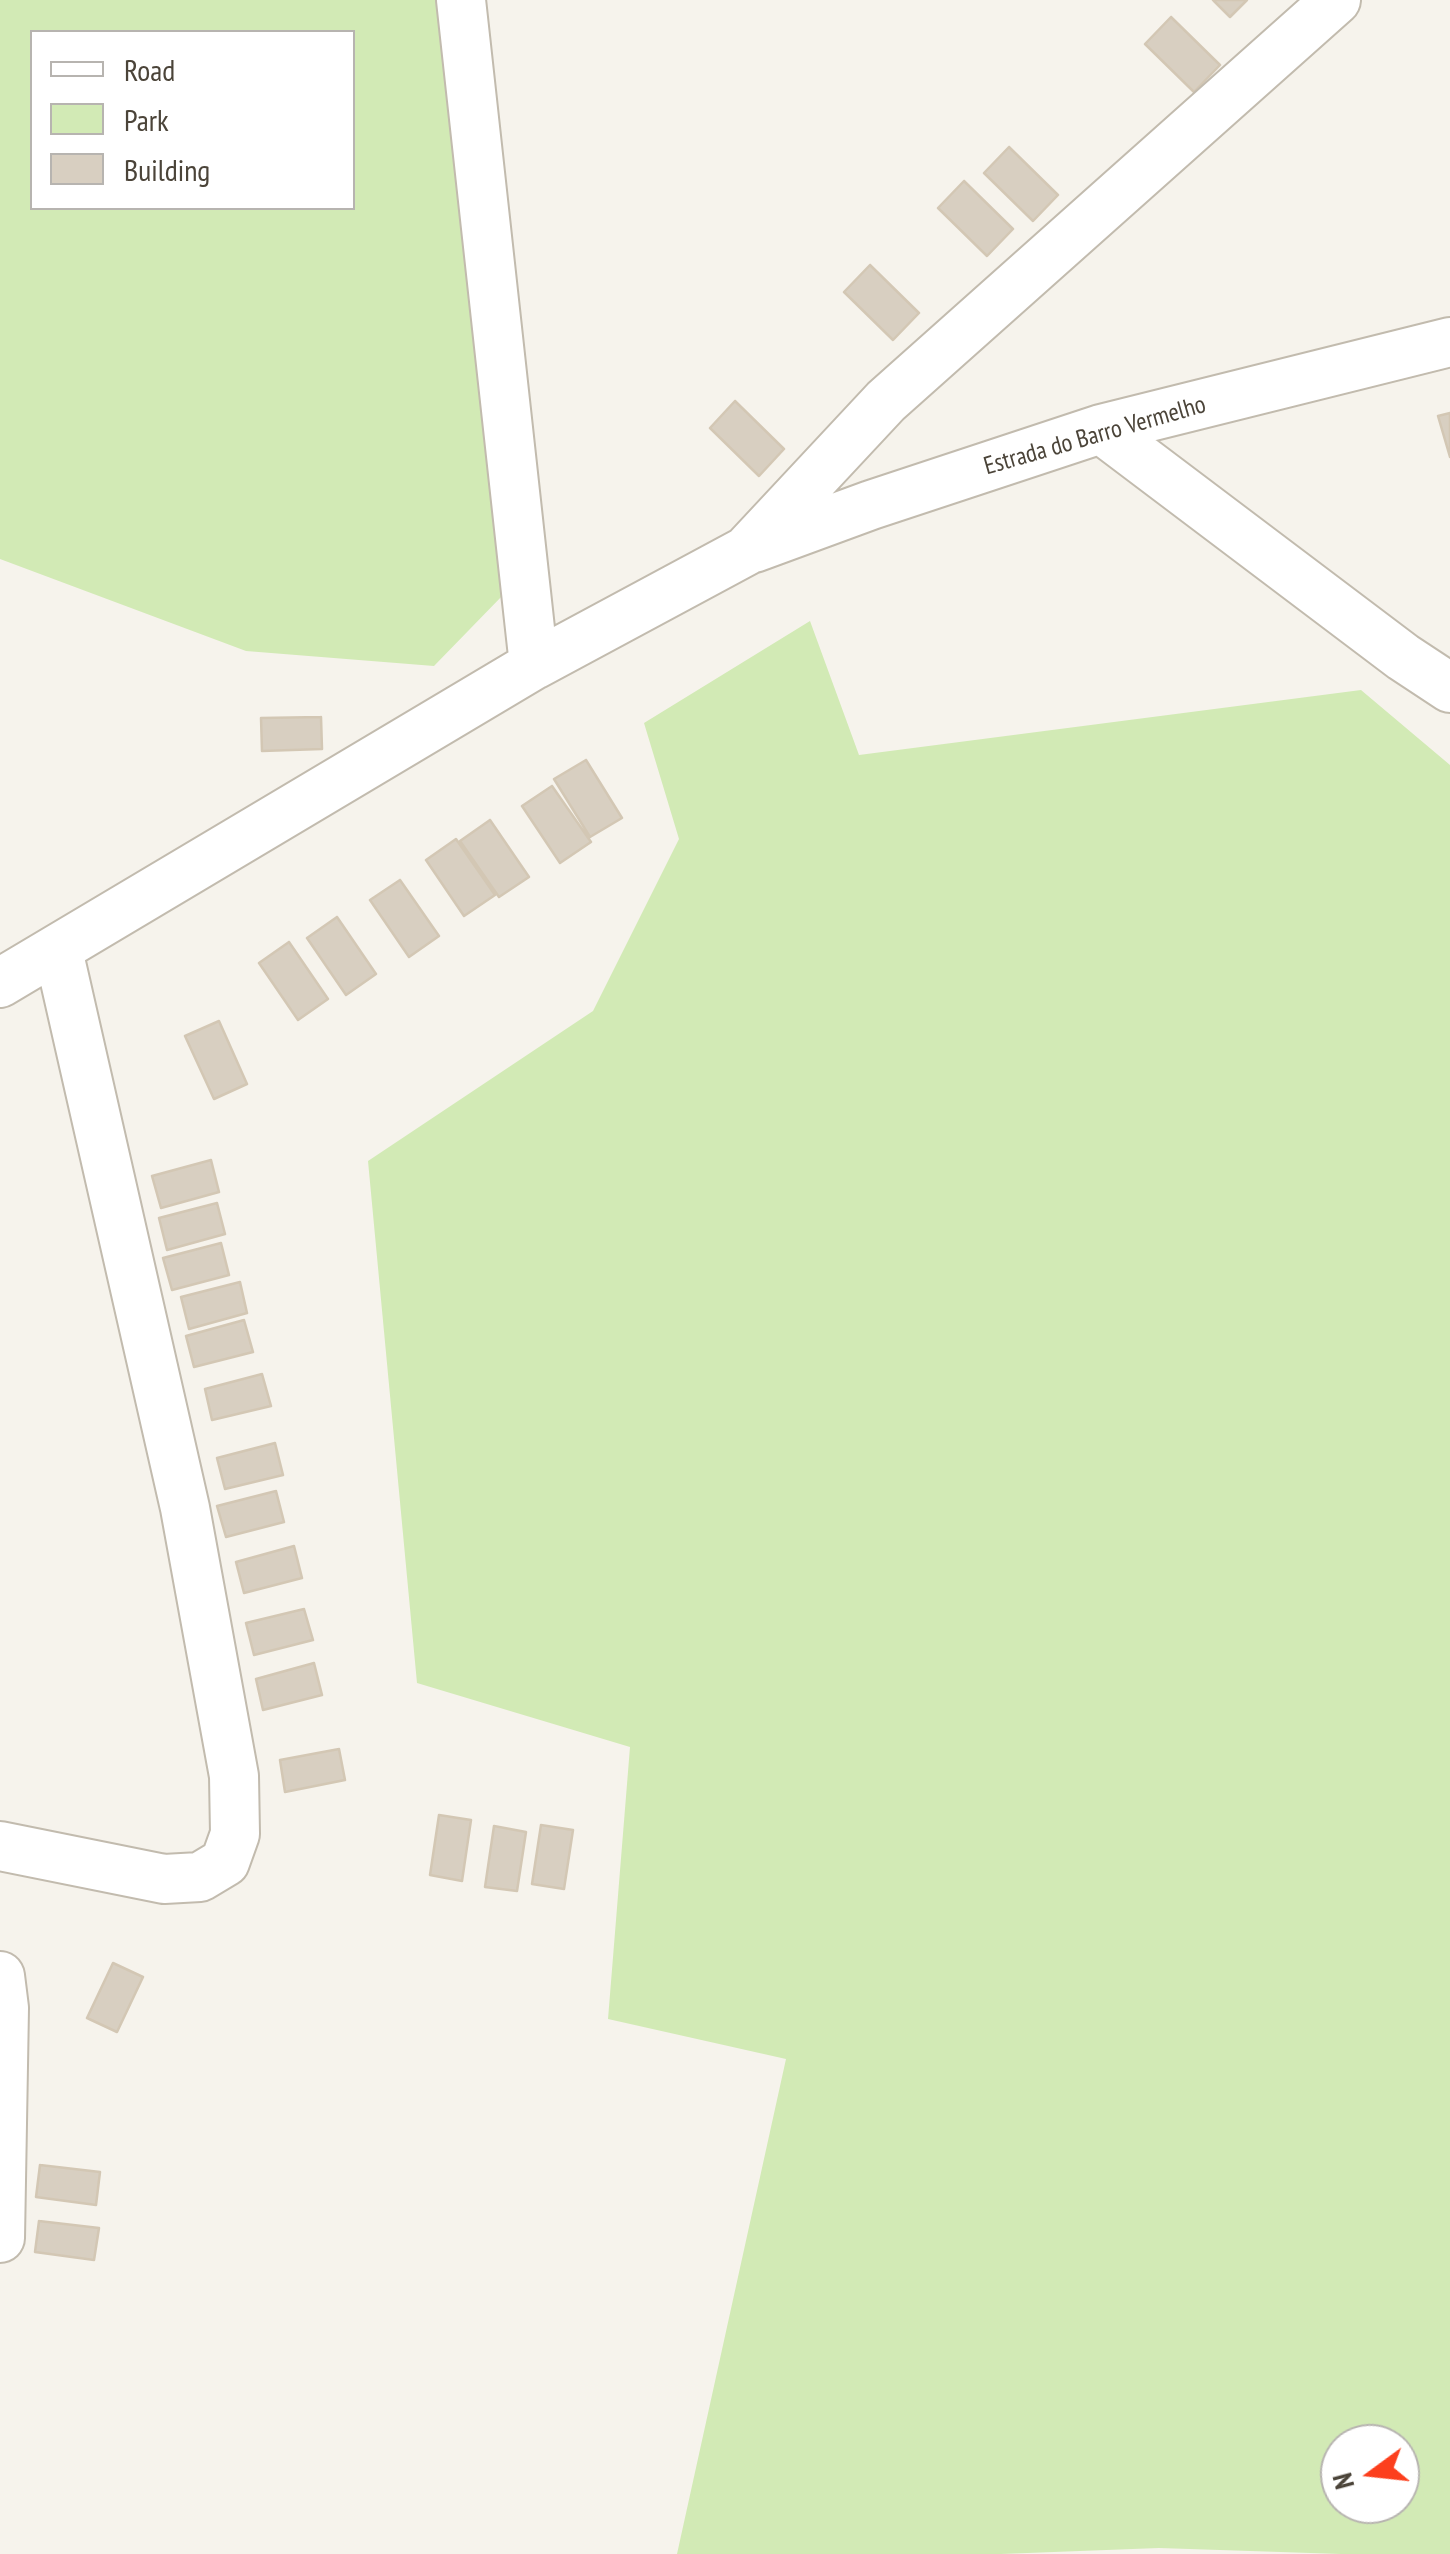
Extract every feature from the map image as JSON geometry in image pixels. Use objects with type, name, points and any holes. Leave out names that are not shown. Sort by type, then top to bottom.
[{"type":"street","points":[[461,0],[534,665]]},
{"type":"street","points":[[0,1846],[164,1879],[200,1877],[224,1862],[236,1834],[234,1776],[185,1508],[22,966],[534,665],[746,551],[886,402],[1336,0]]},
{"type":"street","name":"Estrada do Barro Vermelho","points":[[746,551],[1101,429],[1450,342]]},
{"type":"street","points":[[1101,429],[1403,657],[1450,688]]},
{"type":"street","points":[[0,1976],[4,2008],[0,2238]]},
{"type":"green space","points":[[0,0],[449,0],[504,594],[434,666],[246,651],[0,559]]},
{"type":"green space","points":[[810,621],[859,755],[1361,690],[1450,765],[1450,2554],[1159,2548],[1001,2554],[677,2554],[786,2059],[608,2019],[630,1747],[417,1683],[368,1161],[593,1011],[679,839],[644,723]]},
{"type":"building","points":[[1213,0],[1247,0],[1230,17]]},
{"type":"building","points":[[1171,17],[1220,65],[1194,92],[1145,44]]},
{"type":"building","points":[[1009,147],[1058,195],[1033,221],[984,173]]},
{"type":"building","points":[[964,181],[1013,229],[987,256],[938,208]]},
{"type":"building","points":[[870,265],[919,313],[893,340],[844,292]]},
{"type":"building","points":[[735,401],[784,449],[759,476],[710,428]]},
{"type":"building","points":[[1450,413],[1450,457],[1438,416]]},
{"type":"building","points":[[321,717],[322,749],[262,751],[261,718]]},
{"type":"building","points":[[586,760],[622,818],[590,837],[554,779]]},
{"type":"building","points":[[552,786],[591,842],[560,863],[522,806]]},
{"type":"building","points":[[490,820],[529,877],[499,897],[460,841]]},
{"type":"building","points":[[456,839],[495,895],[464,916],[426,860]]},
{"type":"building","points":[[400,880],[439,936],[409,957],[370,900]]},
{"type":"building","points":[[337,917],[376,974],[346,995],[307,938]]},
{"type":"building","points":[[289,942],[328,999],[298,1020],[259,963]]},
{"type":"building","points":[[219,1021],[247,1084],[214,1099],[185,1036]]},
{"type":"building","points":[[211,1160],[219,1192],[161,1208],[152,1176]]},
{"type":"building","points":[[217,1203],[225,1234],[167,1250],[159,1218]]},
{"type":"building","points":[[221,1243],[229,1275],[172,1290],[163,1258]]},
{"type":"building","points":[[240,1282],[247,1313],[189,1329],[181,1297]]},
{"type":"building","points":[[244,1320],[253,1352],[194,1367],[186,1336]]},
{"type":"building","points":[[262,1374],[271,1406],[212,1420],[205,1389]]},
{"type":"building","points":[[275,1443],[283,1475],[225,1489],[217,1458]]},
{"type":"building","points":[[276,1491],[284,1522],[226,1537],[217,1506]]},
{"type":"building","points":[[294,1546],[302,1578],[244,1593],[236,1562]]},
{"type":"building","points":[[304,1609],[313,1640],[254,1655],[246,1623]]},
{"type":"building","points":[[314,1663],[322,1695],[263,1710],[256,1679]]},
{"type":"building","points":[[339,1749],[345,1780],[285,1792],[280,1760]]},
{"type":"building","points":[[439,1815],[471,1820],[462,1881],[430,1875]]},
{"type":"building","points":[[541,1825],[573,1830],[564,1889],[532,1884]]},
{"type":"building","points":[[494,1826],[526,1832],[517,1891],[485,1887]]},
{"type":"building","points":[[113,1963],[143,1977],[117,2032],[87,2018]]},
{"type":"building","points":[[40,2165],[100,2172],[96,2205],[36,2197]]},
{"type":"building","points":[[39,2221],[99,2228],[94,2260],[35,2252]]}]
